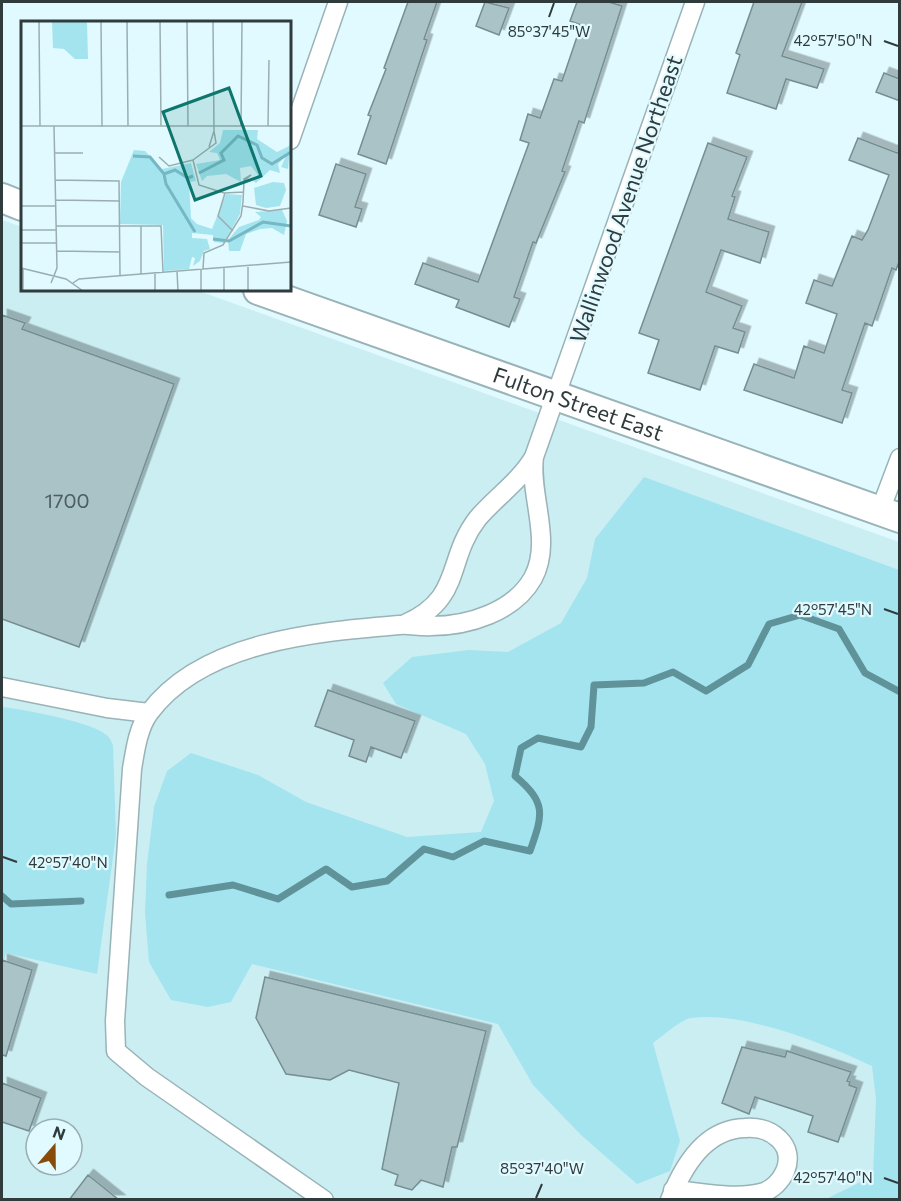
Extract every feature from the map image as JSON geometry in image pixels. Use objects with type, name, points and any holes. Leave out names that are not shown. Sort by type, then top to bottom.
[{"type":"main road","points":[[2,198],[21,206]]},
{"type":"main road","name":"Fulton Street East","points":[[261,291],[890,515]]},
{"type":"street","points":[[291,137],[338,2]]},
{"type":"street","name":"Wallinwood Avenue Northeast","points":[[534,457],[695,2]]},
{"type":"street","points":[[405,624],[424,615],[441,600],[472,526],[525,471],[534,457]]},
{"type":"street","points":[[324,1200],[120,1057],[114,1037],[132,769],[138,740],[149,713],[195,670],[245,650],[322,633],[405,624],[446,626],[500,610],[529,584],[538,568],[541,544],[533,478],[534,457]]},
{"type":"street","points":[[890,515],[900,458]]},
{"type":"street","points":[[2,687],[107,708],[149,713]]},
{"type":"street","points":[[740,1128],[763,1129],[775,1135],[785,1147],[787,1160],[785,1172],[777,1183],[766,1191],[733,1195],[672,1195],[693,1157],[720,1134],[740,1128]]},
{"type":"shaded area","points":[[2,220],[21,227],[21,291],[199,291],[899,542],[899,1199],[2,1199]]},
{"type":"shaded area","points":[[644,477],[899,570],[899,1199],[826,1199],[873,1176],[876,1099],[872,1066],[784,1031],[735,1019],[691,1018],[677,1025],[653,1043],[680,1141],[670,1171],[637,1184],[581,1135],[533,1085],[498,1024],[252,964],[231,1002],[208,1007],[171,1000],[149,962],[145,913],[147,864],[154,807],[167,771],[191,753],[258,775],[306,802],[407,837],[481,832],[494,801],[485,764],[466,734],[396,704],[383,683],[412,657],[469,650],[508,652],[561,623],[587,578],[595,539]]},
{"type":"shaded area","points":[[2,707],[40,713],[86,725],[106,735],[113,745],[116,835],[97,974],[6,953],[2,966]]},
{"type":"building","points":[[408,2],[437,2],[424,39],[427,40],[386,164],[358,154],[371,116],[368,115]]},
{"type":"building","points":[[485,2],[509,8],[499,35],[476,26]]},
{"type":"building","points":[[577,2],[609,2],[622,6],[584,123],[579,121],[562,171],[565,172],[536,243],[533,242],[514,297],[520,299],[509,327],[456,307],[459,300],[415,284],[423,263],[478,282],[529,143],[520,140],[528,114],[540,118],[554,79],[562,81],[581,25],[570,21]]},
{"type":"building","points":[[754,2],[802,2],[782,56],[824,69],[817,88],[786,79],[776,109],[727,93],[740,55],[736,53]]},
{"type":"building","points":[[884,73],[900,79],[900,101],[876,92]]},
{"type":"building","points":[[858,138],[897,153],[900,151],[900,259],[896,270],[892,268],[872,326],[865,323],[842,390],[852,393],[842,423],[744,390],[754,364],[794,378],[804,346],[824,353],[837,314],[806,303],[814,280],[832,286],[852,236],[862,240],[868,230],[889,175],[849,160]]},
{"type":"building","points":[[708,143],[747,157],[732,196],[735,197],[728,219],[769,232],[760,263],[721,250],[706,292],[742,306],[733,328],[745,332],[738,353],[715,346],[700,390],[648,373],[659,340],[639,333]]},
{"type":"building","points":[[336,164],[366,174],[355,207],[362,209],[356,227],[319,215]]},
{"type":"building","points":[[2,315],[25,323],[22,329],[174,384],[79,647],[2,619]]},
{"type":"building","points":[[328,690],[415,721],[401,758],[371,747],[366,762],[349,756],[354,740],[315,726]]},
{"type":"building","points":[[2,960],[32,970],[6,1056],[2,1055]]},
{"type":"building","points":[[265,977],[486,1031],[457,1147],[452,1147],[443,1187],[421,1180],[412,1190],[395,1185],[398,1175],[382,1169],[399,1083],[349,1070],[330,1080],[286,1074],[256,1018]]},
{"type":"building","points":[[742,1047],[785,1057],[787,1051],[851,1072],[847,1081],[850,1082],[849,1085],[857,1088],[838,1142],[808,1132],[813,1116],[755,1097],[749,1114],[722,1103]]},
{"type":"building","points":[[2,1083],[41,1098],[34,1117],[24,1117],[24,1129],[2,1122]]},
{"type":"building","points":[[88,1175],[119,1200],[69,1200]]},
{"type":"waterway","points":[[169,895],[233,885],[278,899],[326,869],[352,887],[387,881],[424,849],[453,857],[484,841],[530,851],[538,827],[539,810],[533,794],[515,776],[521,748],[538,738],[581,747],[591,727],[594,685],[644,683],[673,672],[706,691],[748,665],[769,624],[800,615],[839,629],[865,673],[900,692]]},
{"type":"waterway","points":[[2,896],[11,904],[81,901]]}]
